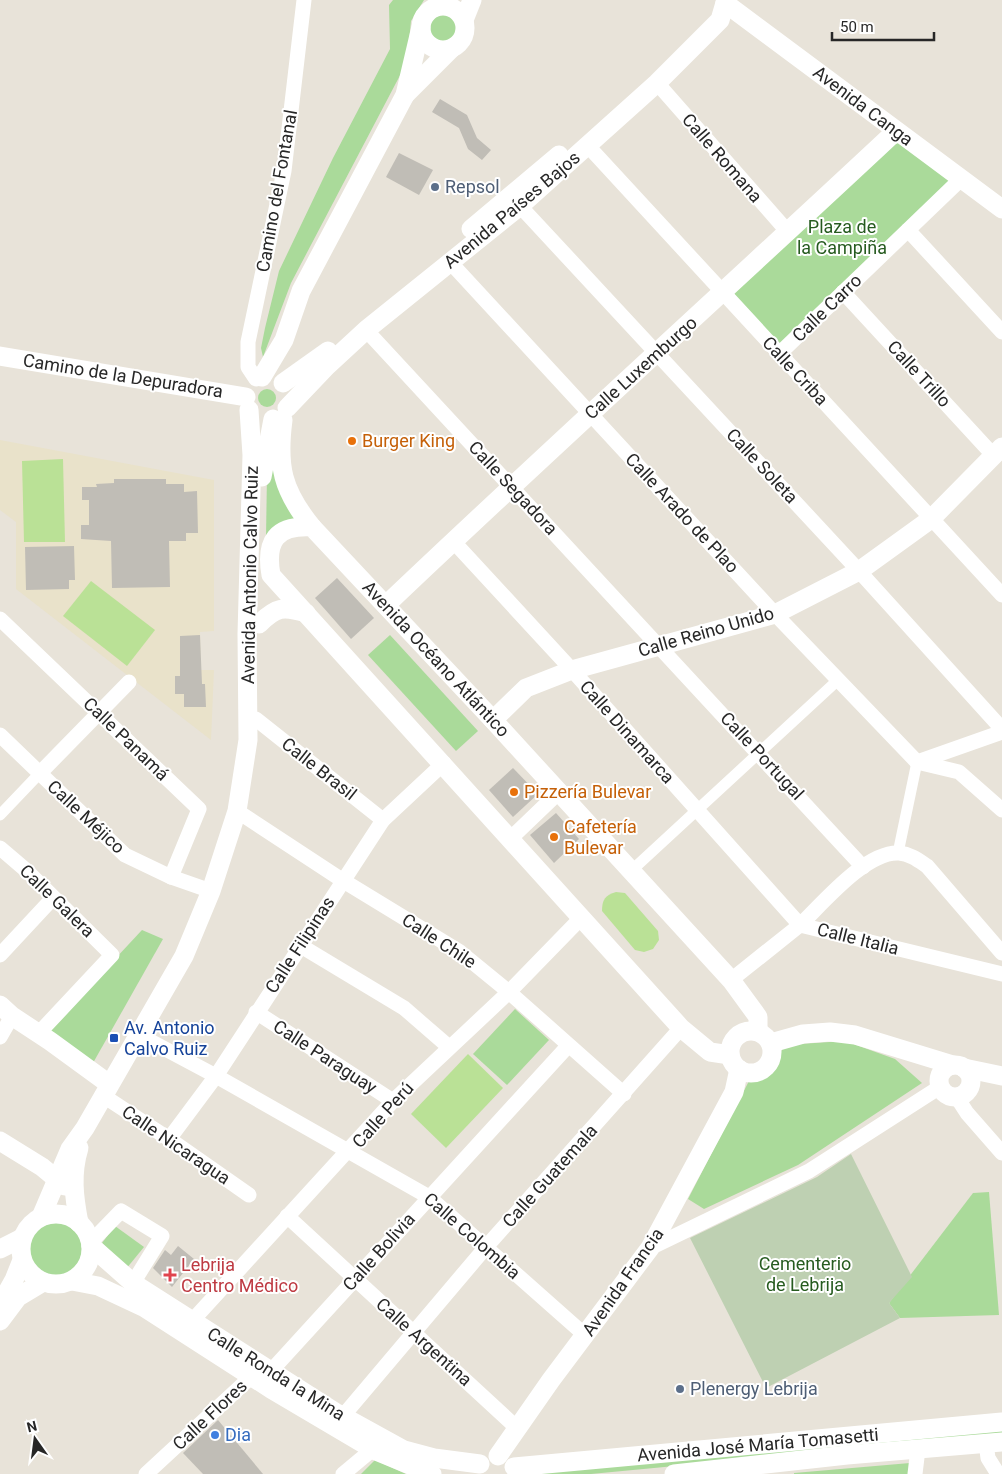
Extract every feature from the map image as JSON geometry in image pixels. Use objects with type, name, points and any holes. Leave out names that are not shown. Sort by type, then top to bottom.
[{"type":"street","name":"Camino del Fontanal","points":[[270,380],[248,366],[248,342],[284,170],[304,0]]},
{"type":"street","points":[[464,20],[472,0]]},
{"type":"street","name":"Avenida Países Bajos","points":[[270,380],[320,358],[650,76],[724,1]]},
{"type":"street","name":"Avenida Países Bajos","points":[[281,413],[366,330],[520,206],[657,83],[720,20],[724,1]]},
{"type":"street","name":"Avenida Canga","points":[[724,1],[1002,209]]},
{"type":"street","points":[[270,380],[301,291],[405,95],[421,27],[427,13],[443,3],[455,9],[464,20],[466,27],[462,41],[451,49],[405,95]]},
{"type":"street","points":[[421,27],[424,41],[429,46],[444,51],[451,49]]},
{"type":"street","name":"Calle Romana","points":[[657,83],[788,232]]},
{"type":"street","name":"Calle Luxemburgo","points":[[386,605],[511,486],[723,293],[896,131]]},
{"type":"street","name":"Calle Criba","points":[[588,146],[1002,595]]},
{"type":"street","name":"Calle Carro","points":[[779,354],[961,179]]},
{"type":"street","name":"Calle Soleta","points":[[520,206],[859,571],[1002,731]]},
{"type":"street","points":[[908,230],[1002,332]]},
{"type":"street","name":"Calle Arado de Plao","points":[[450,262],[775,614],[917,762]]},
{"type":"street","name":"Calle Trillo","points":[[843,292],[998,452]]},
{"type":"street","name":"Calle Segadora","points":[[366,330],[660,647]]},
{"type":"street","name":"Camino de la Depuradora","points":[[0,356],[248,403]]},
{"type":"street","points":[[270,380],[289,395],[281,413],[260,418],[248,403],[251,384],[270,380]]},
{"type":"street","name":"Avenida Antonio Calvo Ruiz","points":[[248,403],[259,624],[256,719],[248,740]]},
{"type":"street","name":"Avenida Océano Atlántico","points":[[281,413],[281,471],[297,509],[731,980],[758,1018],[764,1038]]},
{"type":"street","name":"Avenida Antonio Calvo Ruiz","points":[[41,1217],[70,1148],[85,1128],[105,1090],[184,956],[212,891],[237,811],[248,740],[255,551],[264,456],[281,413]]},
{"type":"street","name":"Calle Reino Unido","points":[[493,720],[526,688],[572,670],[775,614],[859,571],[931,519],[998,452]]},
{"type":"street","points":[[271,575],[268,558],[270,545],[277,535],[296,526],[312,527]]},
{"type":"street","name":"Calle Dinamarca","points":[[453,541],[572,670],[800,925]]},
{"type":"street","points":[[255,551],[271,575],[444,763],[681,1028],[710,1052],[753,1072],[766,1067],[772,1055],[764,1038]]},
{"type":"street","points":[[259,624],[278,609],[292,608],[306,613]]},
{"type":"street","name":"Calle Panamá","points":[[0,619],[199,809],[171,876]]},
{"type":"street","name":"Calle Portugal","points":[[660,647],[862,867]]},
{"type":"street","points":[[631,871],[838,680]]},
{"type":"street","points":[[0,815],[129,682]]},
{"type":"street","name":"Calle Brasil","points":[[256,719],[383,820]]},
{"type":"street","points":[[917,762],[1002,731]]},
{"type":"street","name":"Calle Méjico","points":[[0,735],[125,855],[171,876],[212,891]]},
{"type":"street","points":[[917,762],[959,772],[1002,810]]},
{"type":"street","points":[[898,853],[917,762]]},
{"type":"street","name":"Calle Filipinas","points":[[170,1139],[216,1076],[342,880],[383,820],[444,763]]},
{"type":"street","points":[[511,838],[559,792]]},
{"type":"street","name":"Calle Chile","points":[[237,811],[342,880],[460,952],[509,992],[624,1094]]},
{"type":"street","name":"Calle Galera","points":[[0,848],[27,870],[112,955],[39,1033]]},
{"type":"street","points":[[800,925],[862,867],[880,856],[898,853],[912,856],[926,866],[1002,953]]},
{"type":"street","points":[[0,955],[53,898]]},
{"type":"street","name":"Calle Perú","points":[[192,1321],[287,1216],[350,1151],[393,1101],[509,992],[582,917]]},
{"type":"street","name":"Calle Italia","points":[[731,980],[800,925],[1002,974]]},
{"type":"street","points":[[301,946],[404,1008],[449,1047]]},
{"type":"street","points":[[0,1037],[6,1011],[39,1033],[105,1090]]},
{"type":"street","name":"Calle Paraguay","points":[[256,1012],[393,1101]]},
{"type":"street","name":"Calle Guatemala","points":[[344,1416],[486,1247],[681,1028]]},
{"type":"street","points":[[735,1062],[730,1048],[742,1033],[764,1038],[830,1032],[855,1035],[908,1052],[1000,1076]]},
{"type":"street","name":"Calle Colombia","points":[[139,1035],[216,1076],[430,1197],[586,1336]]},
{"type":"street","name":"Calle Bolivia","points":[[271,1370],[568,1046]]},
{"type":"street","points":[[908,1052],[951,1088],[1002,1153]]},
{"type":"street","name":"Avenida Francia","points":[[498,1456],[650,1248],[734,1092],[735,1062]]},
{"type":"street","points":[[951,1088],[944,1069],[958,1066]]},
{"type":"street","points":[[650,1248],[809,1171],[951,1088],[970,1080],[958,1066]]},
{"type":"street","points":[[951,1088],[1000,1076]]},
{"type":"street","name":"Calle Nicaragua","points":[[105,1090],[249,1195]]},
{"type":"street","name":"Avenida Antonio Calvo Ruiz","points":[[79,1223],[73,1193],[75,1162],[85,1128]]},
{"type":"street","points":[[0,1141],[42,1167],[73,1193]]},
{"type":"street","points":[[22,1270],[62,1284],[72,1281],[86,1266],[91,1244],[121,1211],[162,1236],[133,1283]]},
{"type":"street","points":[[0,1322],[18,1297],[22,1270],[20,1248],[22,1238],[33,1222],[41,1217],[61,1214],[79,1223],[88,1235],[91,1244]]},
{"type":"street","name":"Calle Argentina","points":[[287,1216],[517,1428]]},
{"type":"street","points":[[0,1249],[22,1238]]},
{"type":"street","name":"Calle Ronda la Mina","points":[[91,1244],[133,1283],[344,1416],[404,1450],[476,1471]]},
{"type":"street","points":[[0,1305],[22,1270]]},
{"type":"street","name":"Calle Ronda la Mina","points":[[72,1281],[98,1286],[145,1308],[252,1376],[373,1449],[432,1474]]},
{"type":"street","name":"Calle Flores","points":[[146,1474],[252,1376]]},
{"type":"street","name":"Avenida José María Tomasetti","points":[[515,1471],[1002,1422]]},
{"type":"street","points":[[994,1442],[988,1458],[998,1474]]},
{"type":"street","name":"Avenida José María Tomasetti","points":[[674,1474],[775,1469],[918,1449],[994,1442]]},
{"type":"street","points":[[342,1474],[373,1449]]},
{"type":"street","points":[[915,1474],[918,1449]]},
{"type":"street","points":[[476,1471],[485,1459],[498,1456],[510,1462],[515,1471]]},
{"type":"shaded area","points":[[0,440],[214,480],[214,631],[200,632],[201,670],[214,670],[211,740],[16,589],[16,522],[0,510]]},
{"type":"green space","points":[[393,0],[424,0],[411,21],[407,62],[291,283],[263,357],[261,348],[279,271],[333,158],[390,49],[389,5]]},
{"type":"green space","points":[[443,15],[452,19],[456,28],[452,37],[443,41],[434,37],[430,28],[434,19]]},
{"type":"green space","name":"Plaza de la Campiña","points":[[895,139],[953,181],[779,345],[731,293]]},
{"type":"green space","points":[[263,389],[271,389],[276,394],[274,405],[263,407],[258,402],[258,394]]},
{"type":"green space","points":[[272,443],[297,520],[266,537],[267,473]]},
{"type":"green space","points":[[63,459],[65,542],[24,542],[22,461]]},
{"type":"green space","points":[[91,581],[155,630],[127,666],[63,616]]},
{"type":"green space","points":[[390,635],[478,731],[456,751],[368,655]]},
{"type":"green space","points":[[616,892],[625,893],[658,931],[659,940],[653,949],[644,952],[635,950],[602,911],[605,899]]},
{"type":"green space","points":[[142,930],[163,939],[93,1063],[47,1032]]},
{"type":"green space","points":[[515,1009],[549,1040],[507,1085],[473,1054]]},
{"type":"green space","points":[[845,1041],[895,1059],[922,1083],[798,1165],[704,1209],[688,1199],[749,1081],[773,1070],[784,1045]]},
{"type":"green space","points":[[468,1054],[503,1088],[446,1148],[411,1114]]},
{"type":"green space","name":"Cementerio de Lebrija","points":[[851,1154],[912,1277],[889,1303],[900,1318],[766,1388],[690,1238],[817,1177]]},
{"type":"green space","points":[[989,1192],[999,1315],[900,1318],[889,1303],[973,1193]]},
{"type":"green space","points":[[55,1222],[65,1224],[74,1230],[80,1239],[82,1249],[80,1259],[74,1268],[65,1274],[55,1276],[45,1274],[36,1268],[30,1259],[28,1249],[30,1239],[36,1230],[45,1224]]},
{"type":"green space","points":[[115,1226],[144,1247],[126,1269],[102,1243]]},
{"type":"green space","points":[[1002,1428],[1002,1435],[591,1474],[524,1474]]},
{"type":"green space","points":[[375,1460],[406,1474],[361,1474]]},
{"type":"green space","points":[[910,1463],[909,1474],[794,1474],[794,1473]]},
{"type":"building","points":[[440,99],[467,115],[477,138],[491,150],[482,160],[468,149],[459,128],[432,112]]},
{"type":"building","points":[[399,153],[433,170],[419,195],[386,177]]},
{"type":"building","points":[[114,479],[166,479],[166,484],[184,484],[184,492],[197,491],[198,533],[186,533],[186,541],[169,541],[170,587],[112,588],[111,541],[81,539],[81,525],[89,525],[89,500],[82,500],[82,487],[97,487],[96,484],[114,483]]},
{"type":"building","points":[[74,546],[75,580],[69,580],[69,589],[26,590],[25,547]]},
{"type":"building","points":[[337,578],[374,618],[351,639],[315,598]]},
{"type":"building","points":[[200,635],[202,684],[205,684],[206,707],[184,707],[184,694],[175,694],[175,676],[180,676],[180,636]]},
{"type":"building","name":"Pizzería Bulevar","points":[[513,768],[538,794],[513,817],[489,790]]},
{"type":"building","name":"Cafetería Bulevar","points":[[556,813],[579,839],[554,863],[530,835]]},
{"type":"building","name":"Lebrija Centro Médico","points":[[178,1246],[194,1259],[172,1287],[153,1268],[165,1250],[171,1255]]},
{"type":"building","name":"Dia","points":[[218,1420],[263,1474],[203,1474],[183,1453]]},
{"type":"place","name":"Repsol","points":[[435,187]]},
{"type":"place","name":"Burger King","points":[[352,441]]},
{"type":"place","name":"Pizzería Bulevar","points":[[514,792]]},
{"type":"place","name":"Cafetería Bulevar","points":[[554,837]]},
{"type":"place","name":"Av. Antonio Calvo Ruiz","points":[[114,1038]]},
{"type":"place","name":"Lebrija Centro Médico","points":[[170,1275]]},
{"type":"place","name":"Plenergy Lebrija","points":[[680,1389]]},
{"type":"place","name":"Dia","points":[[215,1435]]}]
